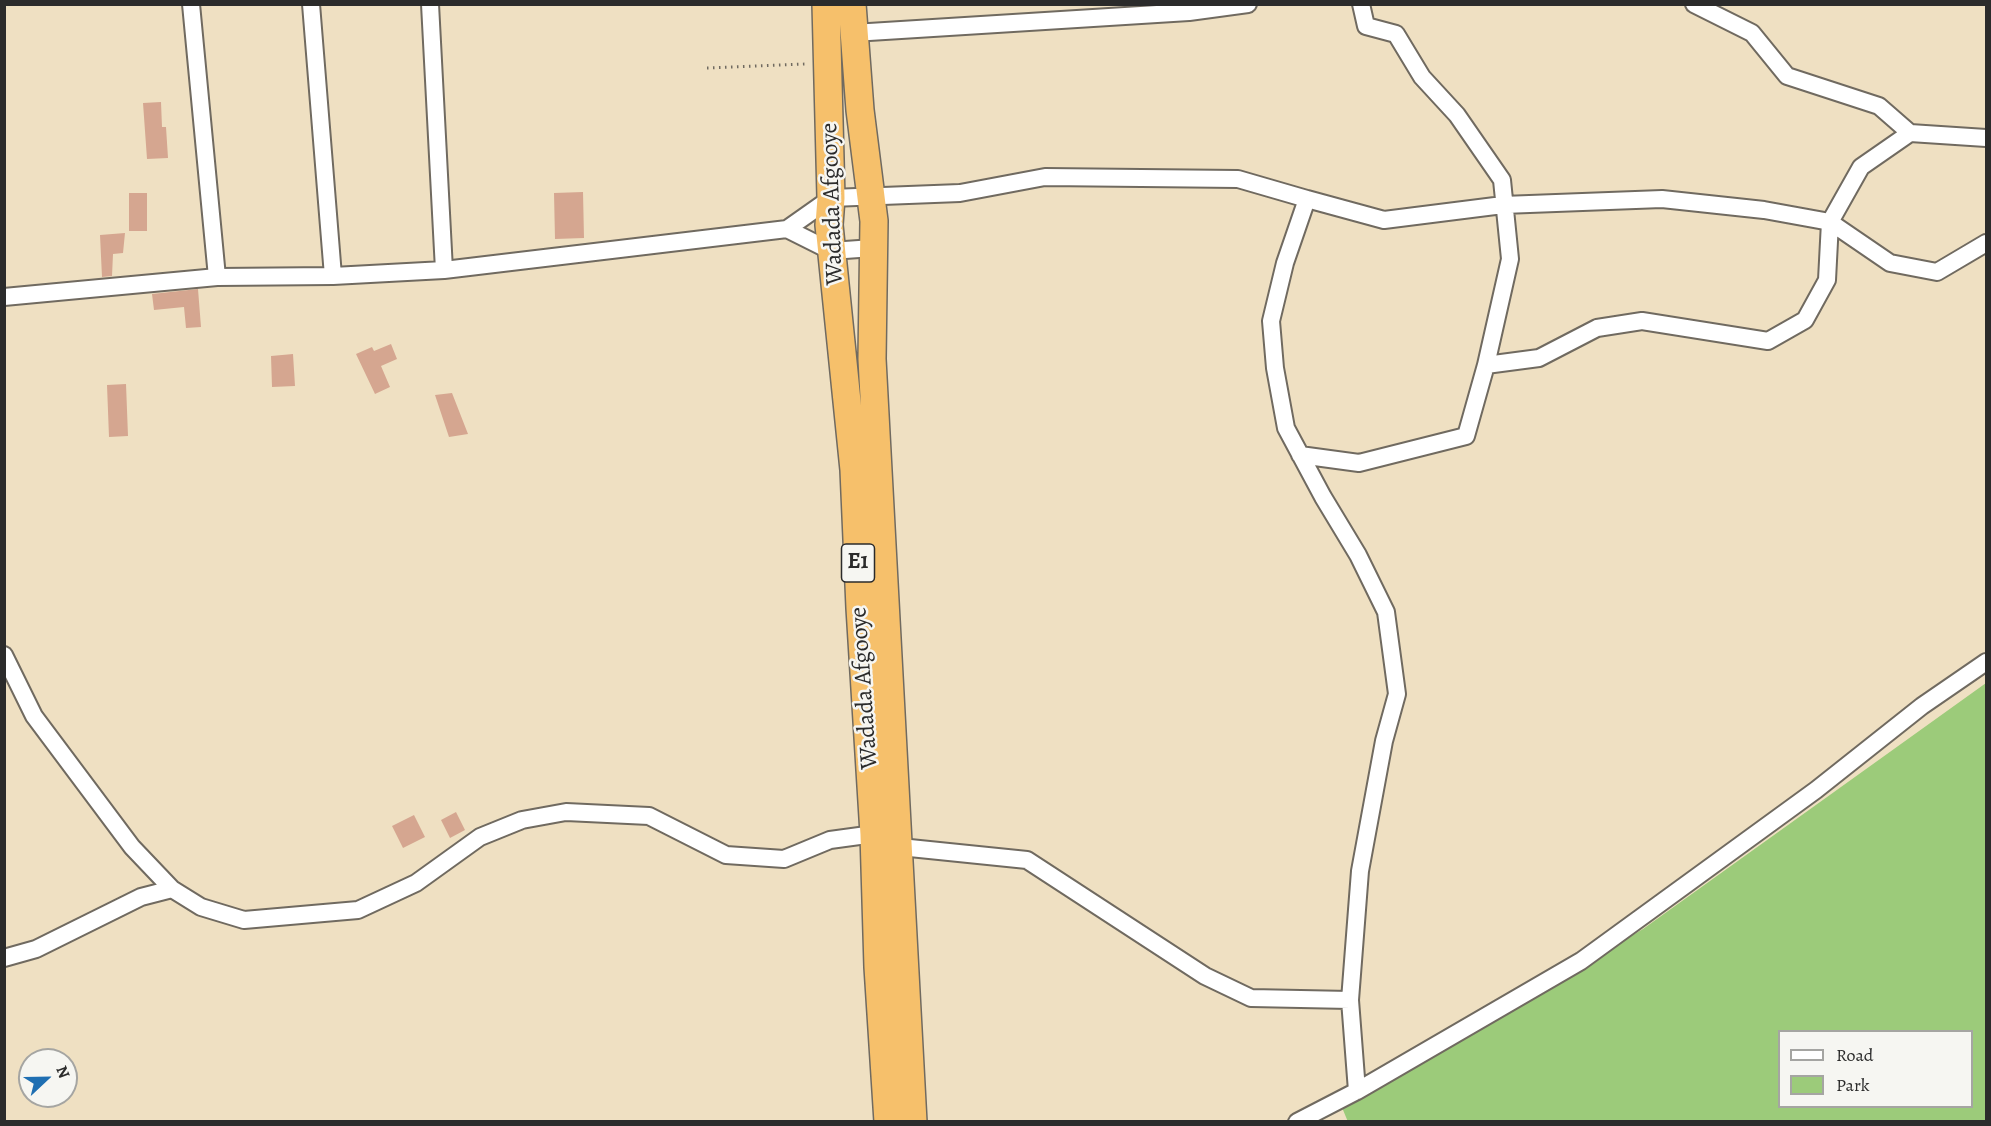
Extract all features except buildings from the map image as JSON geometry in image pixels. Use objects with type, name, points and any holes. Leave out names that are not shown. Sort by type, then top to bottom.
[{"type":"highway","name":"Wadada Afgooye","points":[[826,4],[831,198],[829,225],[854,470],[874,834],[878,967],[888,1122]]},
{"type":"highway","name":"Wadada Afgooye","points":[[852,4],[860,110],[874,221],[872,359],[913,1122]]},
{"type":"street","points":[[191,4],[217,277]]},
{"type":"street","points":[[311,4],[333,276]]},
{"type":"street","points":[[430,4],[444,270]]},
{"type":"street","points":[[853,33],[1189,12],[1248,4]]},
{"type":"street","points":[[1300,455],[1359,463],[1466,436],[1486,365],[1510,259],[1502,180],[1457,115],[1422,77],[1396,34],[1366,26],[1362,4]]},
{"type":"street","points":[[1694,4],[1752,33],[1787,76],[1879,105],[1910,133],[1986,138]]},
{"type":"street","points":[[1486,365],[1539,358],[1598,328],[1642,321],[1767,341],[1805,320],[1827,280],[1830,222],[1861,167],[1910,133]]},
{"type":"street","points":[[4,297],[217,277],[333,276],[444,270],[787,229],[831,198],[960,193],[1045,177],[1238,179],[1384,220],[1503,205],[1662,199],[1764,210],[1830,222],[1890,263],[1937,272],[1986,243]]},
{"type":"street","points":[[1308,199],[1286,263],[1271,321],[1275,368],[1286,428],[1358,555],[1386,612],[1397,694],[1384,741],[1359,871],[1350,1000],[1357,1091]]},
{"type":"street","points":[[787,229],[831,251],[873,248]]},
{"type":"street","points":[[4,655],[34,716],[132,847],[172,889],[201,907],[244,920],[358,910],[416,884],[480,837],[522,820],[566,812],[649,816],[726,855],[784,859],[830,840],[874,834]]},
{"type":"street","points":[[1297,1122],[1357,1091],[1581,961],[1816,790],[1922,706],[1986,662]]},
{"type":"street","points":[[900,847],[1027,860],[1205,976],[1251,998],[1350,1000]]},
{"type":"street","points":[[4,958],[36,949],[141,897],[172,889]]},
{"type":"path","points":[[707,68],[829,62]]},
{"type":"green space","points":[[1986,683],[1986,1121],[1348,1122],[1341,1105],[1643,929]]}]
